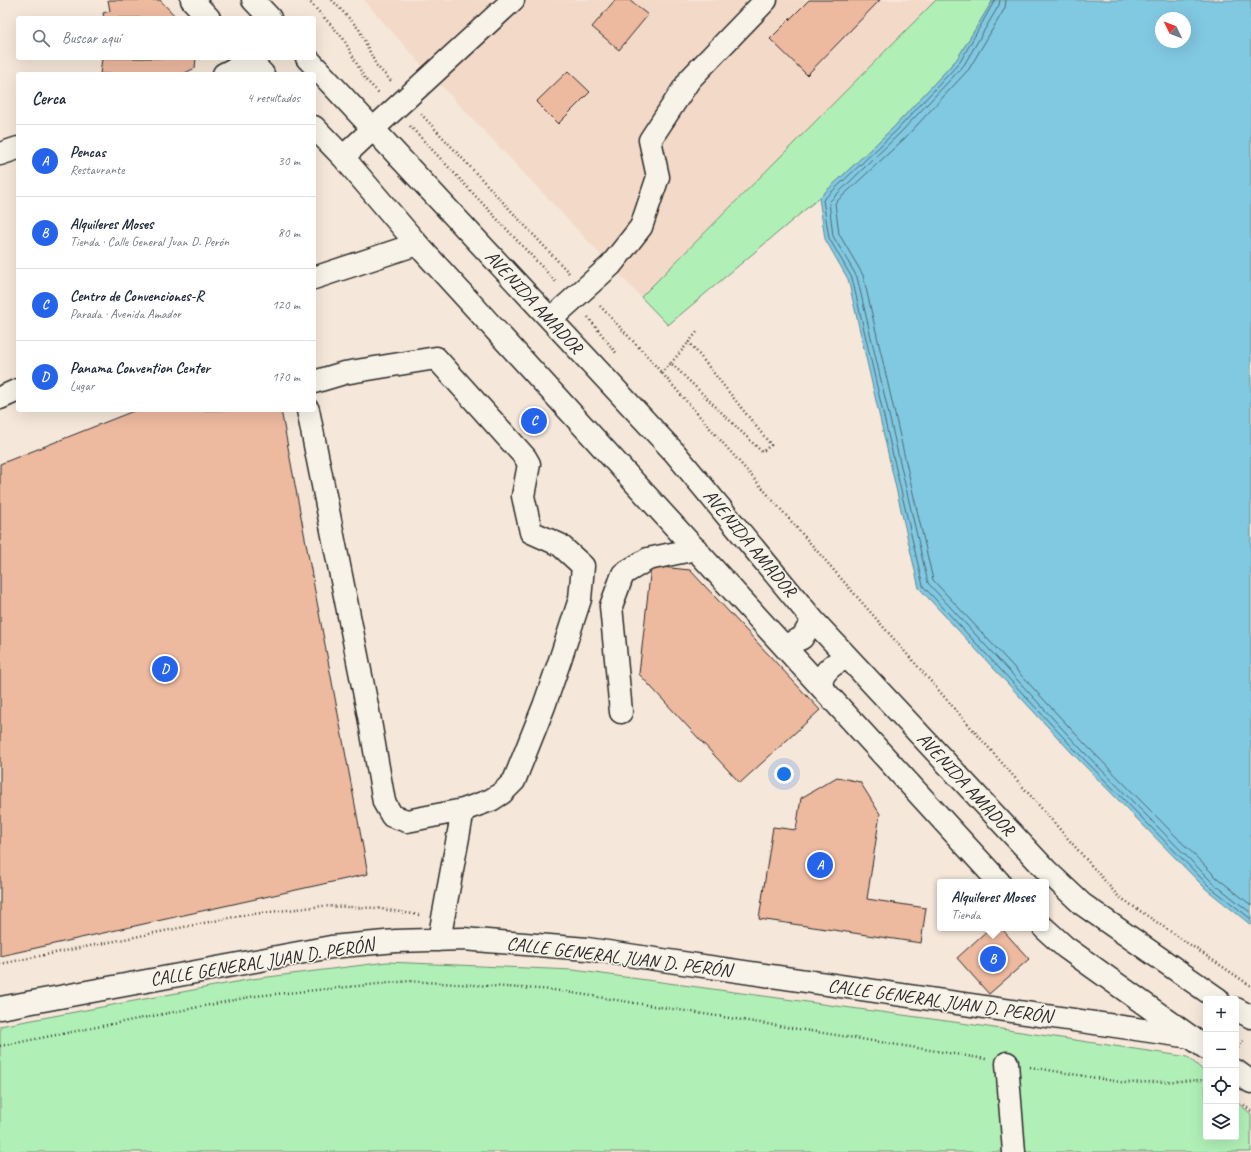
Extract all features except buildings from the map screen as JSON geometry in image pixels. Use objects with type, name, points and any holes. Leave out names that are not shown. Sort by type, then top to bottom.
[{"type":"main road","points":[[192,0],[207,16]]},
{"type":"main road","points":[[253,0],[268,16]]},
{"type":"main road","points":[[343,157],[513,0]]},
{"type":"main road","points":[[551,319],[611,265],[641,227],[658,177],[650,140],[690,79],[766,0]]},
{"type":"main road","name":"AVENIDA AMADOR","points":[[309,60],[675,453],[813,620],[1046,870],[1082,904],[1214,996]]},
{"type":"main road","points":[[230,72],[254,64]]},
{"type":"main road","points":[[316,129],[343,157],[417,244],[996,879]]},
{"type":"main road","points":[[0,154],[16,149]]},
{"type":"main road","points":[[316,277],[417,244]]},
{"type":"main road","points":[[308,412],[356,646],[384,802],[392,816],[407,821],[463,810],[491,800],[502,794],[514,781],[544,706],[580,598],[583,566],[560,545],[531,532],[523,496],[529,464],[525,457],[436,358],[344,373],[316,381]]},
{"type":"main road","points":[[0,398],[16,391]]},
{"type":"main road","points":[[620,712],[611,606],[623,574],[648,559],[696,549]]},
{"type":"main road","points":[[784,646],[802,638],[813,620]]},
{"type":"main road","points":[[819,684],[824,673],[830,666],[836,661],[848,658]]},
{"type":"main road","points":[[441,930],[463,810]]},
{"type":"main road","name":"CALLE GENERAL JUAN D. PERÓN","points":[[0,1008],[331,947],[396,941],[441,930],[463,939],[587,949],[1198,1043]]},
{"type":"main road","points":[[1048,931],[1198,1043]]},
{"type":"main road","points":[[1239,1011],[1251,1017]]},
{"type":"main road","points":[[1007,1063],[1014,1152]]},
{"type":"main road","points":[[1239,1073],[1251,1082]]},
{"type":"path","points":[[308,0],[343,38],[365,79],[401,104],[578,294],[598,327],[620,358]]},
{"type":"path","points":[[332,0],[360,29],[376,64],[401,104],[578,294],[661,372],[1118,896],[1251,986]]},
{"type":"path","points":[[661,372],[697,332]]},
{"type":"path","points":[[670,363],[762,452],[771,445],[689,342]]},
{"type":"path","points":[[0,964],[244,915],[323,906],[375,908],[441,930]]},
{"type":"path","points":[[0,1046],[255,996],[410,981],[554,990],[1126,1083],[1203,1080]]},
{"type":"shaded area","points":[[364,0],[936,0],[641,297],[418,61]]},
{"type":"green space","points":[[936,0],[993,0],[957,59],[894,127],[819,198],[668,325],[641,297]]},
{"type":"green space","points":[[387,962],[573,970],[961,1023],[1188,1057],[1203,1070],[1203,1140],[1239,1140],[1239,1104],[1251,1114],[1251,1152],[0,1152],[0,1026],[252,979]]},
{"type":"water","points":[[993,0],[1251,0],[1251,925],[1206,889],[1073,754],[919,588],[848,279],[825,239],[819,198],[894,127],[957,59]]},
{"type":"place","name":"Centro de Convenciones-R","points":[[534,421]]},
{"type":"place","name":"Panama Convention Center","points":[[165,669]]},
{"type":"place","name":"Pencas","points":[[820,865]]},
{"type":"place","name":"Alquileres Moses","points":[[993,959]]}]
